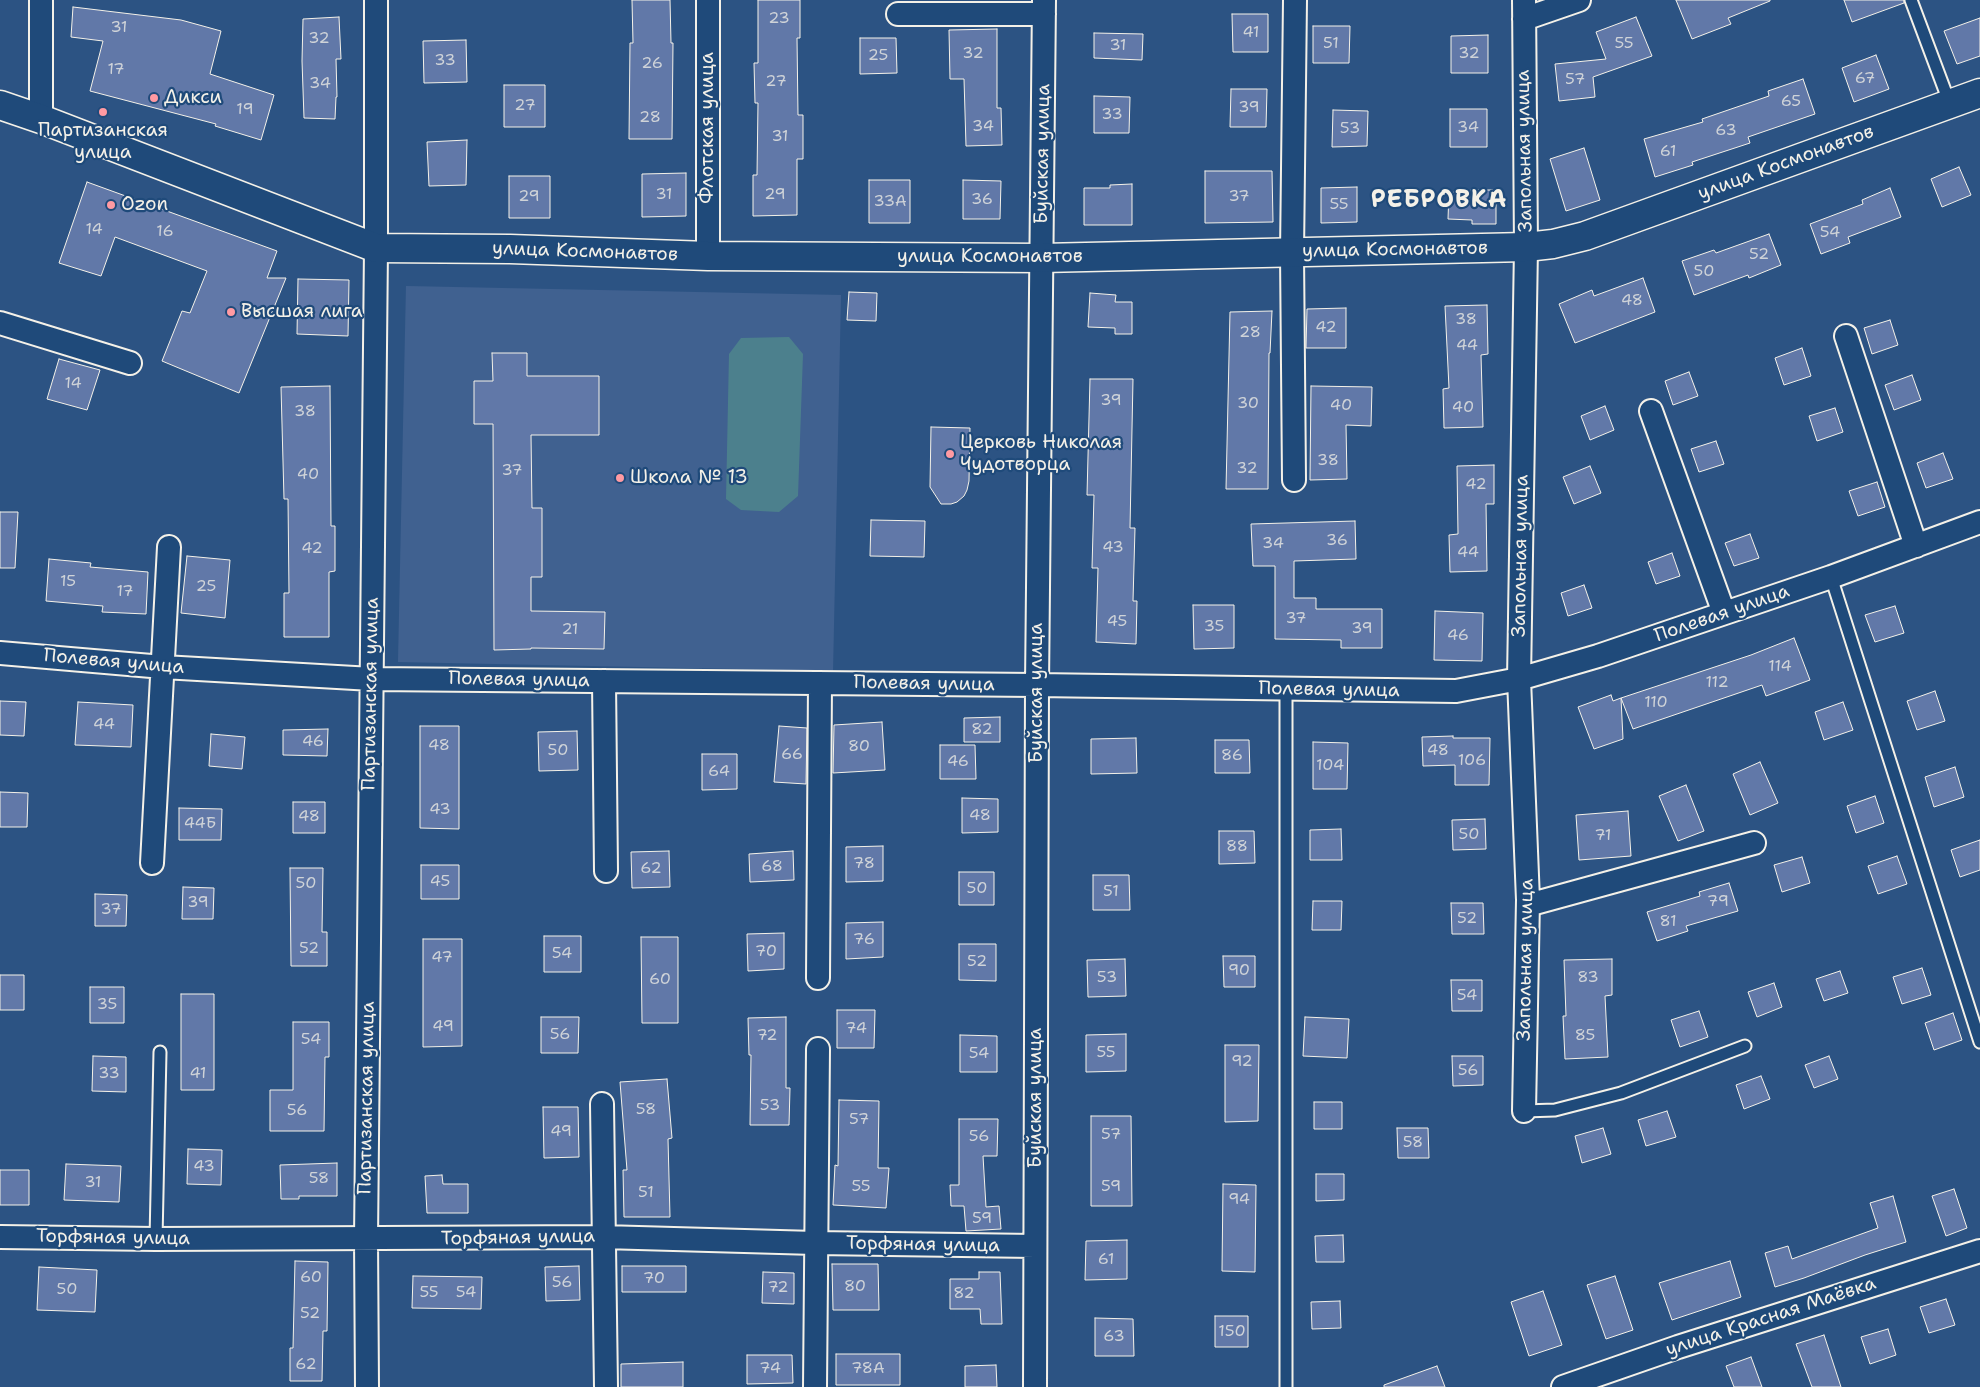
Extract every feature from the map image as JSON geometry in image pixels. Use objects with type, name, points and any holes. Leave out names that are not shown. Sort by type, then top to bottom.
[{"type":"street","points":[[41,0],[41,119]]},
{"type":"street","name":"Партизанская улица","points":[[367,1387],[366,1240],[376,248],[376,0]]},
{"type":"street","name":"Флотская улица","points":[[708,0],[708,256]]},
{"type":"street","points":[[1294,0],[1292,253],[1294,480]]},
{"type":"street","points":[[1524,10],[1579,0]]},
{"type":"street","points":[[898,14],[1044,7]]},
{"type":"street","name":"Буйская улица","points":[[1036,1387],[1036,685],[1044,7]]},
{"type":"street","name":"Запольная улица","points":[[1524,10],[1526,247],[1519,679],[1528,905],[1524,1111]]},
{"type":"street","name":"улица Космонавтов","points":[[0,105],[376,248],[510,249],[708,256],[1042,258],[1526,247],[1553,244],[1585,236],[1980,93]]},
{"type":"street","points":[[0,323],[130,363]]},
{"type":"street","points":[[1846,336],[1916,546]]},
{"type":"street","points":[[1651,412],[1724,613]]},
{"type":"street","name":"Полевая улица","points":[[0,653],[163,667],[372,679],[1456,691],[1519,679],[1598,656],[1831,577],[1980,522]]},
{"type":"street","points":[[152,863],[169,547]]},
{"type":"street","points":[[604,681],[606,871]]},
{"type":"street","points":[[818,978],[820,683]]},
{"type":"street","points":[[1528,905],[1754,843]]},
{"type":"street","points":[[815,1387],[818,1049]]},
{"type":"street","points":[[602,1104],[606,1387]]},
{"type":"street","name":"Торфяная улица","points":[[0,1237],[366,1240],[603,1237],[815,1243],[1035,1246]]},
{"type":"street","name":"улица Красная Маёвка","points":[[1563,1387],[1678,1347],[1980,1251]]},
{"type":"lane","points":[[1911,0],[1950,104]]},
{"type":"lane","points":[[1831,577],[1980,1042]]},
{"type":"lane","points":[[1286,689],[1286,1387]]},
{"type":"lane","points":[[1524,1111],[1554,1110],[1621,1093],[1745,1046]]},
{"type":"lane","points":[[156,1239],[160,1052]]},
{"type":"shaded area","name":"Школа № 13","points":[[406,286],[841,295],[833,671],[398,662]]},
{"type":"green space","points":[[789,337],[803,354],[798,496],[779,512],[741,510],[726,499],[729,354],[741,338]]},
{"type":"building","points":[[632,0],[670,0],[671,43],[673,43],[672,139],[629,139],[630,43],[633,43]]},
{"type":"building","points":[[758,0],[800,0],[800,38],[797,38],[798,115],[803,115],[803,159],[797,159],[797,215],[753,216],[753,175],[757,175],[758,103],[755,103],[754,63],[758,63]]},
{"type":"building","points":[[1676,0],[1770,1],[1728,18],[1731,24],[1692,39]]},
{"type":"building","points":[[1844,0],[1904,0],[1904,3],[1852,22]]},
{"type":"building","points":[[73,7],[181,20],[221,31],[210,74],[274,95],[261,140],[215,126],[216,124],[90,91],[103,41],[71,37]]},
{"type":"building","points":[[1232,14],[1268,14],[1268,52],[1233,52]]},
{"type":"building","points":[[339,17],[341,59],[336,59],[337,97],[335,119],[304,118],[303,19]]},
{"type":"building","points":[[1636,17],[1652,56],[1593,77],[1595,97],[1559,101],[1555,64],[1606,59],[1596,32]]},
{"type":"building","points":[[1980,18],[1980,56],[1957,64],[1944,31]]},
{"type":"building","points":[[1313,26],[1350,26],[1349,63],[1313,63]]},
{"type":"building","points":[[997,29],[997,108],[1001,108],[1002,145],[966,146],[964,79],[950,79],[949,30]]},
{"type":"building","points":[[1094,33],[1143,34],[1142,60],[1094,58]]},
{"type":"building","points":[[1488,35],[1488,73],[1451,73],[1451,36]]},
{"type":"building","points":[[860,38],[896,38],[897,73],[860,74]]},
{"type":"building","points":[[466,40],[467,82],[424,83],[423,41]]},
{"type":"building","points":[[1876,55],[1889,89],[1854,102],[1842,68]]},
{"type":"building","points":[[1803,79],[1815,114],[1748,137],[1750,143],[1692,162],[1693,165],[1655,177],[1644,139],[1703,122],[1702,119],[1769,96],[1768,91]]},
{"type":"building","points":[[504,85],[545,85],[545,127],[504,127]]},
{"type":"building","points":[[1231,89],[1267,89],[1266,127],[1230,127]]},
{"type":"building","points":[[1094,96],[1130,97],[1129,133],[1094,133]]},
{"type":"building","points":[[1450,109],[1487,109],[1487,147],[1450,147]]},
{"type":"building","points":[[1333,110],[1368,111],[1367,146],[1332,147]]},
{"type":"building","points":[[467,140],[466,185],[429,186],[427,142]]},
{"type":"building","points":[[1584,148],[1600,200],[1566,211],[1550,159]]},
{"type":"building","points":[[1959,167],[1971,195],[1942,207],[1931,179]]},
{"type":"building","points":[[1205,171],[1272,171],[1273,222],[1205,223]]},
{"type":"building","points":[[686,173],[686,216],[642,217],[642,174]]},
{"type":"building","points":[[509,176],[550,176],[550,218],[509,218]]},
{"type":"building","points":[[869,180],[910,180],[910,223],[869,223]]},
{"type":"building","points":[[963,180],[1001,181],[1000,219],[963,219]]},
{"type":"building","points":[[87,182],[277,251],[267,278],[286,278],[239,393],[162,361],[182,311],[190,313],[207,271],[115,237],[101,276],[59,263]]},
{"type":"building","points":[[1132,184],[1132,225],[1084,225],[1084,188],[1110,188],[1110,185]]},
{"type":"building","points":[[1357,187],[1357,222],[1321,223],[1321,188]]},
{"type":"building","points":[[1890,188],[1901,217],[1848,237],[1850,243],[1821,254],[1810,224],[1863,204],[1862,200]]},
{"type":"building","points":[[1471,190],[1496,190],[1496,224],[1472,224],[1472,220],[1448,219],[1449,192],[1471,193]]},
{"type":"building","points":[[1769,234],[1781,265],[1749,278],[1748,275],[1694,295],[1682,261],[1714,250],[1716,253]]},
{"type":"building","points":[[1643,278],[1655,312],[1575,343],[1559,304],[1592,290],[1594,296]]},
{"type":"building","points":[[298,279],[349,280],[348,336],[297,334]]},
{"type":"building","points":[[849,292],[877,293],[876,321],[847,320]]},
{"type":"building","points":[[1090,293],[1116,295],[1115,302],[1132,302],[1132,334],[1115,334],[1115,328],[1088,327]]},
{"type":"building","points":[[1487,305],[1488,354],[1481,355],[1483,427],[1444,428],[1443,389],[1449,388],[1445,306]]},
{"type":"building","points":[[1346,308],[1346,348],[1306,348],[1307,309]]},
{"type":"building","points":[[1272,311],[1269,353],[1268,489],[1226,489],[1230,312]]},
{"type":"building","points":[[1890,320],[1898,345],[1872,354],[1864,328]]},
{"type":"building","points":[[1802,348],[1811,376],[1784,385],[1775,358]]},
{"type":"building","points":[[492,353],[527,353],[527,376],[599,376],[599,435],[531,435],[532,508],[542,508],[542,577],[531,577],[531,611],[605,612],[604,649],[531,648],[494,650],[493,424],[474,424],[474,381],[493,381]]},
{"type":"building","points":[[59,359],[100,370],[87,410],[47,399]]},
{"type":"building","points":[[1689,372],[1698,396],[1673,405],[1665,381]]},
{"type":"building","points":[[1912,375],[1921,400],[1894,410],[1885,385]]},
{"type":"building","points":[[1090,379],[1133,379],[1130,528],[1135,528],[1133,601],[1137,601],[1136,644],[1096,642],[1098,568],[1092,568],[1094,495],[1087,495]]},
{"type":"building","points":[[330,386],[331,526],[335,526],[335,571],[329,572],[329,637],[284,637],[284,593],[289,593],[288,499],[284,499],[281,387]]},
{"type":"building","points":[[1311,386],[1372,387],[1371,426],[1346,425],[1347,479],[1310,480]]},
{"type":"building","points":[[1605,406],[1614,430],[1590,440],[1581,416]]},
{"type":"building","points":[[1835,408],[1843,432],[1817,441],[1809,416]]},
{"type":"building","name":"Церковь Николая Чудотворца","points":[[931,427],[970,428],[969,481],[967,490],[964,496],[951,504],[941,504],[930,487]]},
{"type":"building","points":[[1716,441],[1724,464],[1699,472],[1691,449]]},
{"type":"building","points":[[1943,453],[1953,479],[1926,488],[1917,463]]},
{"type":"building","points":[[1494,465],[1494,504],[1486,504],[1487,571],[1450,572],[1449,535],[1458,534],[1457,466]]},
{"type":"building","points":[[1590,466],[1601,493],[1574,504],[1563,477]]},
{"type":"building","points":[[1877,482],[1885,507],[1858,516],[1849,491]]},
{"type":"building","points":[[0,512],[18,512],[15,568],[0,568]]},
{"type":"building","points":[[871,520],[925,521],[924,557],[870,556]]},
{"type":"building","points":[[1355,521],[1356,559],[1294,561],[1294,598],[1316,598],[1316,609],[1382,609],[1382,648],[1341,648],[1341,640],[1275,639],[1275,566],[1253,566],[1251,524]]},
{"type":"building","points":[[1750,534],[1759,558],[1734,566],[1725,543]]},
{"type":"building","points":[[1672,553],[1680,576],[1656,584],[1648,562]]},
{"type":"building","points":[[187,556],[230,560],[225,618],[181,613]]},
{"type":"building","points":[[49,559],[91,563],[90,567],[148,572],[146,614],[102,612],[103,606],[46,601]]},
{"type":"building","points":[[1584,585],[1592,608],[1568,616],[1561,593]]},
{"type":"building","points":[[1193,605],[1234,605],[1234,648],[1194,649]]},
{"type":"building","points":[[1895,606],[1904,633],[1875,642],[1865,615]]},
{"type":"building","points":[[1435,611],[1483,613],[1482,661],[1434,660]]},
{"type":"building","points":[[1794,638],[1810,680],[1766,696],[1762,685],[1633,729],[1621,698],[1751,655]]},
{"type":"building","points":[[1935,691],[1945,721],[1917,730],[1907,701]]},
{"type":"building","points":[[1611,695],[1613,701],[1621,698],[1623,739],[1594,749],[1578,707]]},
{"type":"building","points":[[0,701],[26,702],[24,736],[0,735]]},
{"type":"building","points":[[78,702],[133,705],[131,747],[75,745]]},
{"type":"building","points":[[1843,702],[1853,730],[1824,740],[1815,712]]},
{"type":"building","points":[[1000,717],[1000,742],[964,742],[964,718]]},
{"type":"building","points":[[882,722],[885,770],[833,773],[834,725]]},
{"type":"building","points":[[420,726],[459,726],[459,829],[420,828]]},
{"type":"building","points":[[779,726],[807,728],[806,784],[774,782]]},
{"type":"building","points":[[328,729],[327,756],[283,755],[283,730]]},
{"type":"building","points":[[577,731],[578,770],[539,771],[538,732]]},
{"type":"building","points":[[211,734],[245,737],[242,769],[209,766]]},
{"type":"building","points":[[1453,736],[1453,738],[1490,738],[1489,785],[1455,785],[1455,765],[1423,766],[1422,737]]},
{"type":"building","points":[[1136,738],[1137,773],[1091,774],[1091,739]]},
{"type":"building","points":[[1215,740],[1249,740],[1250,773],[1215,773]]},
{"type":"building","points":[[1313,742],[1348,743],[1347,789],[1313,789]]},
{"type":"building","points":[[940,745],[975,745],[976,779],[940,779]]},
{"type":"building","points":[[702,754],[737,754],[737,789],[702,790]]},
{"type":"building","points":[[1760,762],[1778,803],[1750,815],[1733,774]]},
{"type":"building","points":[[1955,767],[1964,797],[1934,807],[1925,777]]},
{"type":"building","points":[[1686,785],[1704,831],[1678,841],[1659,796]]},
{"type":"building","points":[[0,792],[28,793],[27,827],[0,827]]},
{"type":"building","points":[[1875,796],[1884,823],[1856,833],[1847,806]]},
{"type":"building","points":[[962,798],[998,799],[998,832],[962,833]]},
{"type":"building","points":[[293,802],[325,802],[325,833],[293,833]]},
{"type":"building","points":[[179,808],[222,809],[221,840],[179,840]]},
{"type":"building","points":[[1628,811],[1631,856],[1579,860],[1576,815]]},
{"type":"building","points":[[1485,819],[1486,849],[1453,850],[1452,820]]},
{"type":"building","points":[[1341,829],[1342,860],[1310,860],[1310,830]]},
{"type":"building","points":[[1219,831],[1254,831],[1255,863],[1219,864]]},
{"type":"building","points":[[1980,840],[1980,870],[1960,877],[1951,850]]},
{"type":"building","points":[[883,846],[883,881],[846,882],[846,847]]},
{"type":"building","points":[[669,851],[670,887],[632,888],[631,852]]},
{"type":"building","points":[[793,851],[794,880],[750,882],[749,854]]},
{"type":"building","points":[[1897,856],[1907,884],[1878,894],[1868,866]]},
{"type":"building","points":[[1802,857],[1810,883],[1782,892],[1774,865]]},
{"type":"building","points":[[421,865],[459,865],[459,899],[421,899]]},
{"type":"building","points":[[290,868],[323,868],[322,932],[327,932],[327,966],[291,966]]},
{"type":"building","points":[[959,872],[994,872],[994,905],[959,905]]},
{"type":"building","points":[[1093,875],[1129,875],[1130,910],[1093,910]]},
{"type":"building","points":[[1729,883],[1738,911],[1686,926],[1688,931],[1657,941],[1647,912],[1700,896],[1699,892]]},
{"type":"building","points":[[183,887],[214,888],[213,919],[182,919]]},
{"type":"building","points":[[95,894],[127,895],[126,926],[95,926]]},
{"type":"building","points":[[1313,901],[1342,901],[1341,930],[1312,930]]},
{"type":"building","points":[[1451,903],[1483,903],[1484,934],[1452,934]]},
{"type":"building","points":[[883,922],[883,957],[846,959],[846,923]]},
{"type":"building","points":[[784,933],[784,969],[748,971],[747,934]]},
{"type":"building","points":[[544,936],[581,936],[581,972],[544,972]]},
{"type":"building","points":[[641,937],[678,937],[678,1023],[642,1023]]},
{"type":"building","points":[[423,939],[462,939],[462,1046],[423,1047]]},
{"type":"building","points":[[959,944],[996,944],[996,981],[959,980]]},
{"type":"building","points":[[1223,956],[1255,956],[1255,987],[1224,987]]},
{"type":"building","points":[[1125,959],[1126,996],[1088,997],[1087,960]]},
{"type":"building","points":[[1612,959],[1612,995],[1605,996],[1608,1057],[1565,1059],[1563,1016],[1566,1016],[1564,960]]},
{"type":"building","points":[[1922,968],[1931,995],[1902,1004],[1893,977]]},
{"type":"building","points":[[1840,971],[1848,993],[1824,1001],[1816,979]]},
{"type":"building","points":[[0,975],[24,975],[24,1010],[0,1010]]},
{"type":"building","points":[[1451,980],[1482,980],[1482,1011],[1452,1011]]},
{"type":"building","points":[[1774,983],[1782,1007],[1757,1017],[1748,992]]},
{"type":"building","points":[[90,987],[124,987],[124,1023],[90,1023]]},
{"type":"building","points":[[181,994],[214,994],[214,1090],[181,1090]]},
{"type":"building","points":[[837,1010],[875,1010],[874,1048],[837,1048]]},
{"type":"building","points":[[1699,1011],[1708,1037],[1680,1047],[1671,1020]]},
{"type":"building","points":[[1953,1013],[1962,1040],[1934,1050],[1925,1023]]},
{"type":"building","points":[[541,1017],[579,1017],[578,1053],[541,1053]]},
{"type":"building","points":[[786,1017],[786,1088],[790,1088],[789,1125],[750,1125],[751,1055],[749,1055],[748,1018]]},
{"type":"building","points":[[1305,1017],[1349,1019],[1347,1058],[1303,1056]]},
{"type":"building","points":[[293,1022],[329,1022],[329,1057],[325,1057],[324,1131],[270,1131],[270,1090],[293,1090]]},
{"type":"building","points":[[1126,1034],[1126,1071],[1086,1072],[1086,1035]]},
{"type":"building","points":[[960,1035],[997,1036],[997,1072],[960,1072]]},
{"type":"building","points":[[1225,1045],[1259,1045],[1258,1121],[1225,1122]]},
{"type":"building","points":[[93,1056],[126,1057],[126,1092],[92,1091]]},
{"type":"building","points":[[1452,1056],[1483,1056],[1483,1085],[1453,1086]]},
{"type":"building","points":[[1829,1056],[1838,1079],[1814,1088],[1805,1065]]},
{"type":"building","points":[[1761,1076],[1770,1099],[1744,1109],[1736,1085]]},
{"type":"building","points":[[667,1079],[672,1138],[668,1139],[670,1217],[624,1217],[623,1170],[627,1170],[620,1082]]},
{"type":"building","points":[[839,1100],[879,1101],[878,1168],[889,1168],[886,1208],[833,1205],[835,1165],[838,1166]]},
{"type":"building","points":[[1314,1102],[1342,1102],[1342,1129],[1314,1129]]},
{"type":"building","points":[[543,1107],[578,1107],[579,1157],[544,1158]]},
{"type":"building","points":[[1667,1111],[1676,1137],[1646,1146],[1638,1120]]},
{"type":"building","points":[[1091,1116],[1131,1116],[1132,1206],[1091,1206]]},
{"type":"building","points":[[959,1119],[998,1119],[997,1156],[983,1156],[986,1207],[999,1206],[1001,1229],[966,1231],[964,1206],[951,1206],[950,1185],[959,1185]]},
{"type":"building","points":[[1397,1128],[1428,1128],[1429,1158],[1398,1158]]},
{"type":"building","points":[[1603,1128],[1611,1154],[1582,1163],[1575,1136]]},
{"type":"building","points":[[188,1149],[222,1150],[221,1185],[187,1184]]},
{"type":"building","points":[[337,1163],[337,1196],[299,1196],[299,1199],[281,1199],[280,1165]]},
{"type":"building","points":[[66,1164],[121,1166],[119,1202],[64,1200]]},
{"type":"building","points":[[0,1170],[29,1170],[29,1205],[0,1205]]},
{"type":"building","points":[[1316,1174],[1344,1174],[1344,1200],[1316,1201]]},
{"type":"building","points":[[442,1175],[443,1184],[468,1184],[468,1213],[427,1213],[425,1176]]},
{"type":"building","points":[[1223,1184],[1256,1185],[1255,1272],[1222,1271]]},
{"type":"building","points":[[1954,1189],[1967,1228],[1946,1236],[1932,1196]]},
{"type":"building","points":[[1893,1196],[1906,1242],[1775,1287],[1765,1253],[1788,1246],[1792,1259],[1878,1228],[1870,1203]]},
{"type":"building","points":[[1343,1235],[1344,1262],[1316,1262],[1315,1236]]},
{"type":"building","points":[[1127,1240],[1127,1279],[1085,1280],[1086,1241]]},
{"type":"building","points":[[295,1261],[328,1262],[327,1331],[323,1331],[322,1381],[290,1381],[290,1348],[293,1348]]},
{"type":"building","points":[[1730,1261],[1741,1297],[1672,1320],[1659,1283]]},
{"type":"building","points":[[832,1264],[878,1264],[879,1310],[833,1310]]},
{"type":"building","points":[[579,1266],[580,1300],[546,1301],[545,1267]]},
{"type":"building","points":[[622,1266],[686,1266],[686,1292],[622,1292]]},
{"type":"building","points":[[39,1267],[97,1270],[95,1312],[37,1310]]},
{"type":"building","points":[[763,1272],[794,1273],[794,1304],[762,1303]]},
{"type":"building","points":[[979,1272],[1000,1272],[1002,1324],[981,1324],[980,1309],[950,1309],[950,1279],[979,1279]]},
{"type":"building","points":[[413,1276],[482,1277],[481,1309],[412,1308]]},
{"type":"building","points":[[1615,1276],[1633,1330],[1606,1339],[1587,1285]]},
{"type":"building","points":[[1543,1291],[1562,1345],[1529,1356],[1511,1302]]},
{"type":"building","points":[[1946,1299],[1955,1325],[1929,1333],[1920,1307]]},
{"type":"building","points":[[1340,1301],[1341,1328],[1312,1329],[1311,1302]]},
{"type":"building","points":[[1215,1316],[1248,1316],[1248,1347],[1215,1347]]},
{"type":"building","points":[[1095,1318],[1133,1319],[1134,1356],[1095,1356]]},
{"type":"building","points":[[1888,1329],[1896,1355],[1870,1364],[1861,1337]]},
{"type":"building","points":[[1824,1335],[1841,1387],[1812,1387],[1796,1344]]},
{"type":"building","points":[[836,1354],[900,1354],[900,1385],[836,1385]]},
{"type":"building","points":[[747,1355],[792,1355],[793,1383],[747,1384]]},
{"type":"building","points":[[1751,1357],[1762,1387],[1734,1387],[1726,1366]]},
{"type":"building","points":[[683,1362],[683,1387],[621,1387],[621,1364]]},
{"type":"building","points":[[996,1365],[997,1387],[965,1387],[965,1366]]},
{"type":"building","points":[[1437,1366],[1445,1387],[1384,1387],[1384,1385]]},
{"type":"place","name":"Дикси","points":[[154,98]]},
{"type":"place","name":"Партизанская улица","points":[[103,112]]},
{"type":"place","name":"Ozon","points":[[111,205]]},
{"type":"place","name":"Высшая лига","points":[[231,312]]},
{"type":"place","name":"Церковь Николая Чудотворца","points":[[950,454]]},
{"type":"place","name":"Школа № 13","points":[[620,478]]},
{"type":"district","name":"РЕБРОВКА","points":[[1439,201]]}]
